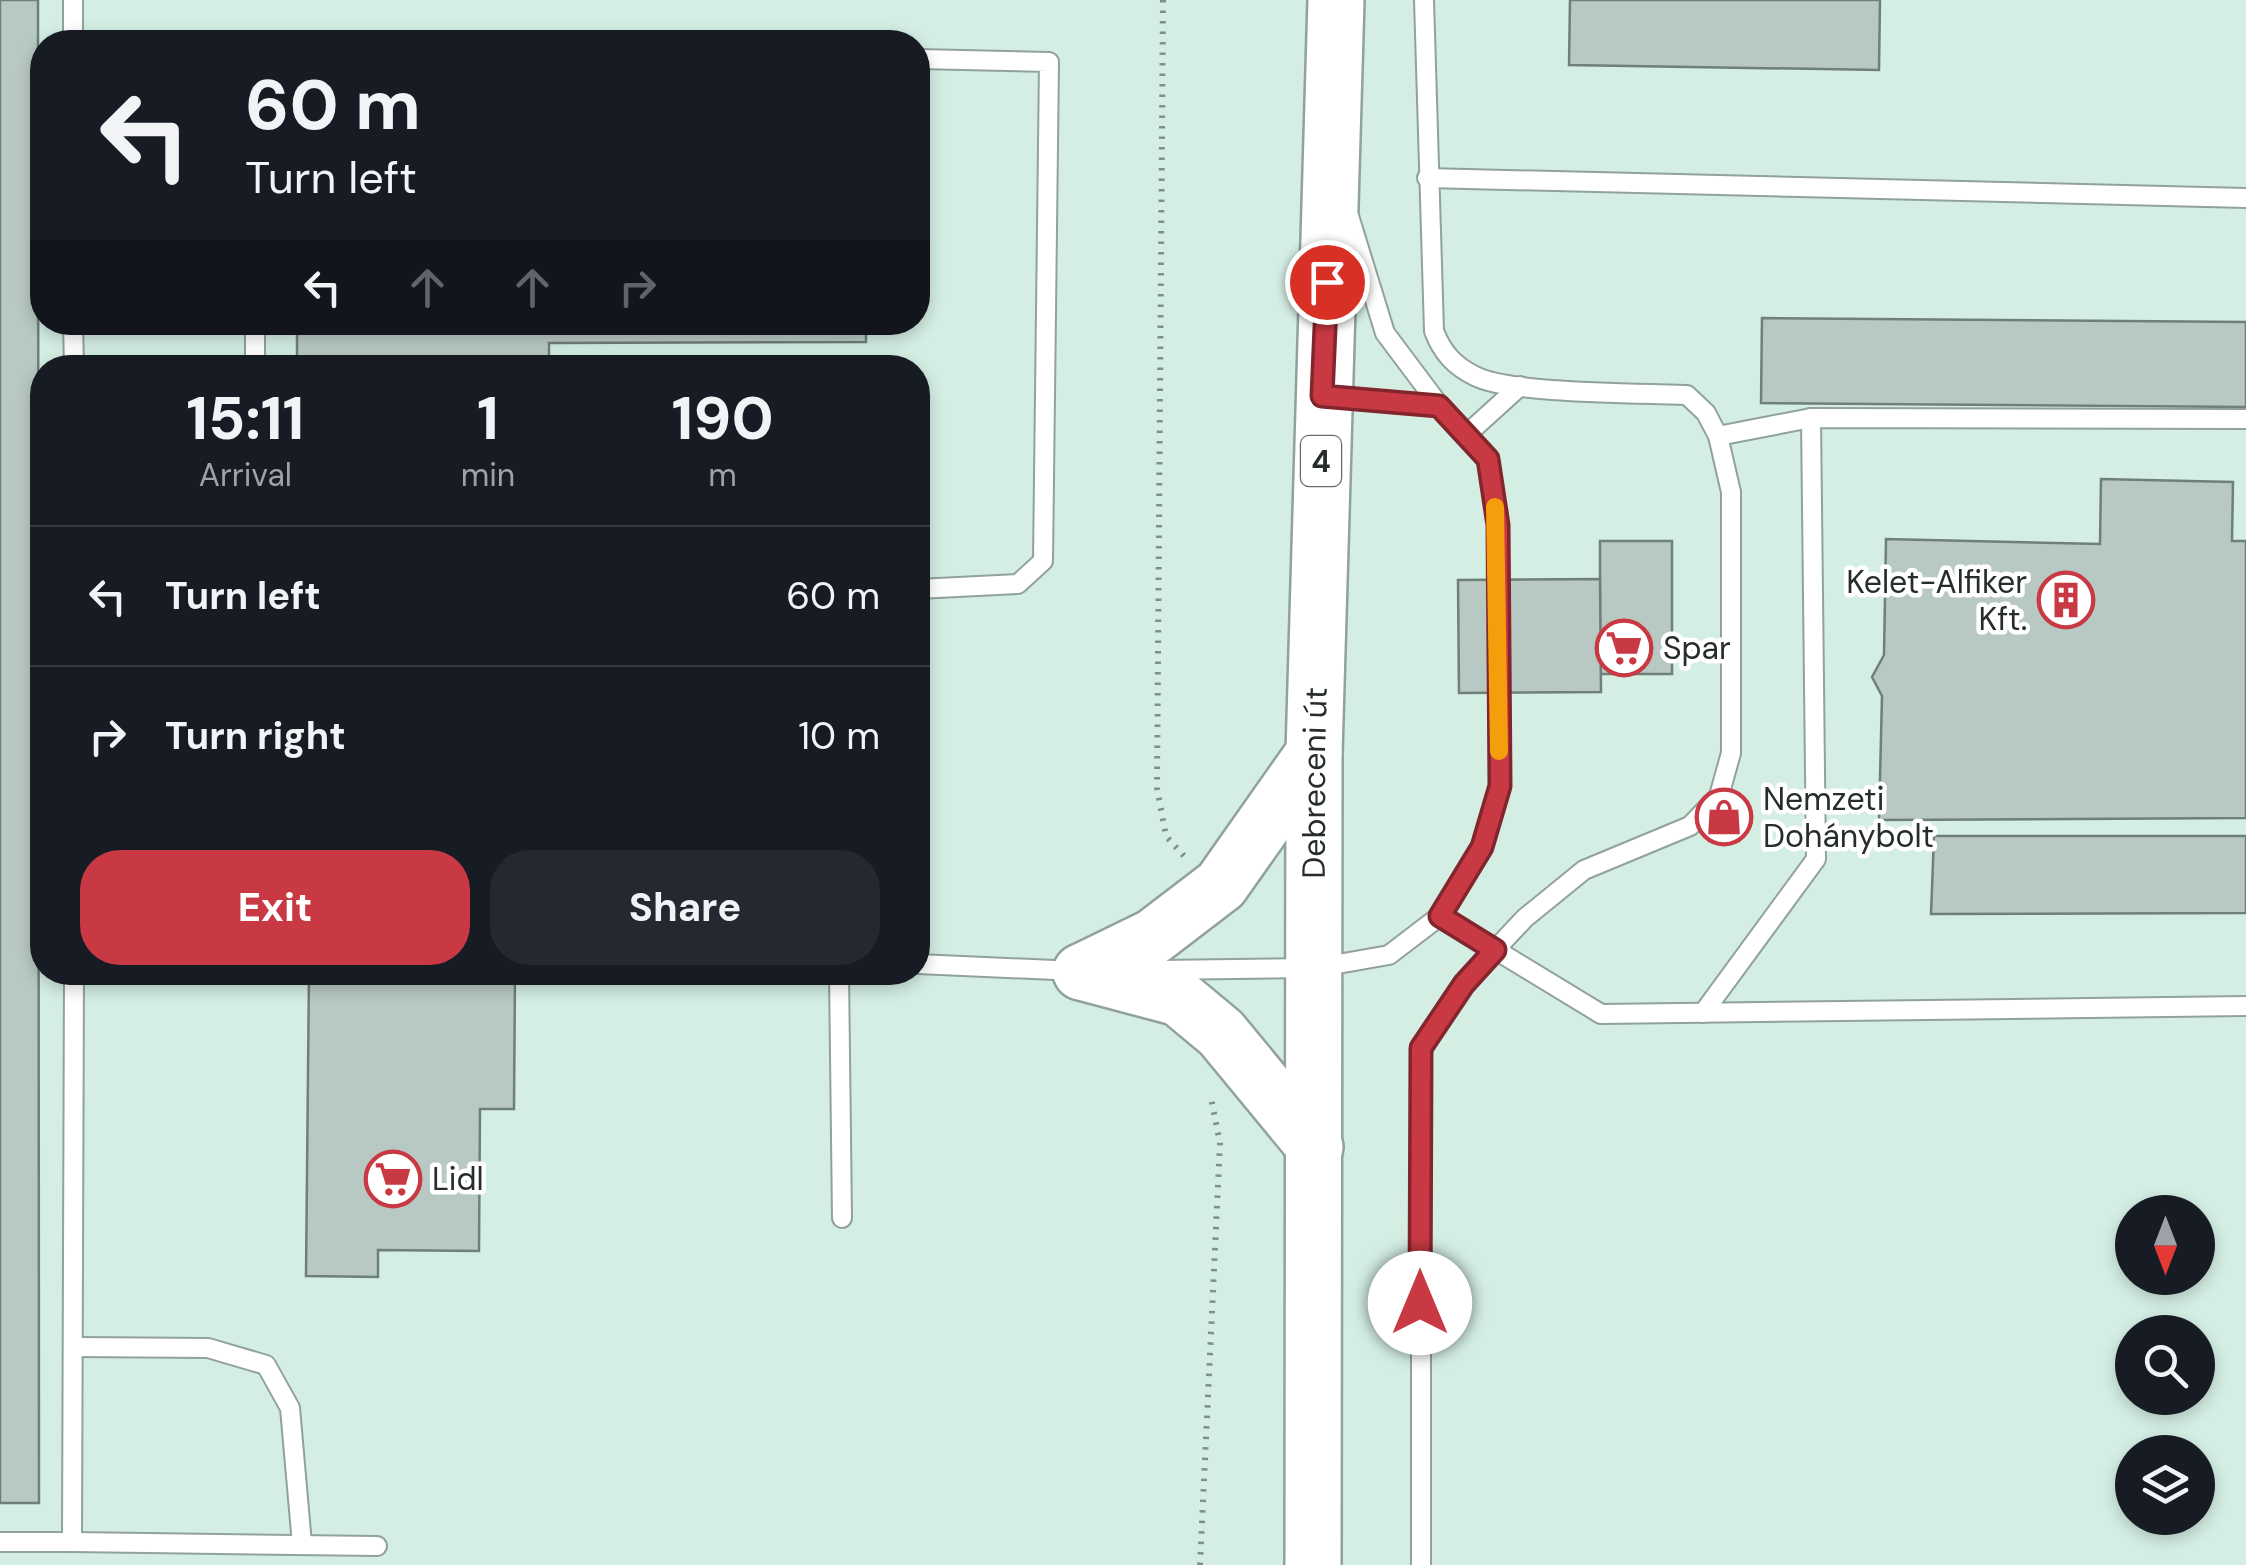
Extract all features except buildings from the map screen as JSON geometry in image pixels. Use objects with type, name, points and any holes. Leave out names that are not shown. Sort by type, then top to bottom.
[{"type":"main road","name":"Debreceni út","points":[[1313,1565],[1314,753],[1336,0]]},
{"type":"main road","points":[[1080,972],[1153,937],[1221,885],[1314,753]]},
{"type":"main road","points":[[1080,972],[1178,998],[1221,1032],[1315,1147]]},
{"type":"lane","points":[[73,0],[73,30]]},
{"type":"lane","points":[[1421,1565],[1421,1048],[1464,984],[1525,918],[1584,870],[1690,826],[1719,796],[1731,753],[1731,492],[1718,436],[1706,412],[1686,395],[1520,386],[1477,378],[1442,353],[1434,331],[1424,0]]},
{"type":"lane","points":[[930,59],[1049,62],[1044,561],[1018,584],[930,588]]},
{"type":"lane","points":[[930,965],[1080,972],[1314,968],[1389,955],[1440,916],[1482,847],[1500,786],[1498,525],[1488,459],[1439,406],[1386,332],[1332,168]]},
{"type":"lane","points":[[1427,178],[2246,198]]},
{"type":"lane","points":[[1466,435],[1520,386]]},
{"type":"lane","points":[[1322,396],[1439,406]]},
{"type":"lane","points":[[1718,436],[1811,418],[2246,419]]},
{"type":"lane","points":[[1703,1013],[1816,859],[1811,418]]},
{"type":"lane","points":[[1440,916],[1602,1014],[2246,1006]]},
{"type":"lane","points":[[72,1542],[74,985]]},
{"type":"lane","points":[[839,985],[842,1218]]},
{"type":"lane","points":[[75,1347],[208,1348],[266,1365],[290,1408],[302,1544]]},
{"type":"lane","points":[[0,1542],[377,1546]]},
{"type":"path","points":[[1163,0],[1157,788],[1166,836],[1188,860],[1221,885]]},
{"type":"path","points":[[1200,1565],[1220,1143],[1202,1054],[1221,1032]]},
{"type":"shaded area","points":[[0,0],[2246,0],[2246,1565],[0,1565]]},
{"type":"slow traffic","points":[[1495,507],[1499,751]]},
{"type":"place","name":"Kelet-Alfiker Kft.","points":[[2066,600]]},
{"type":"place","name":"Spar","points":[[1624,648]]},
{"type":"place","name":"Nemzeti Dohánybolt","points":[[1724,817]]},
{"type":"place","name":"Lidl","points":[[393,1179]]},
{"type":"route","points":[[1327,282],[1322,396],[1439,406],[1488,459],[1498,525],[1500,786],[1482,847],[1440,916],[1495,950],[1464,984],[1421,1048],[1420,1303]]}]
